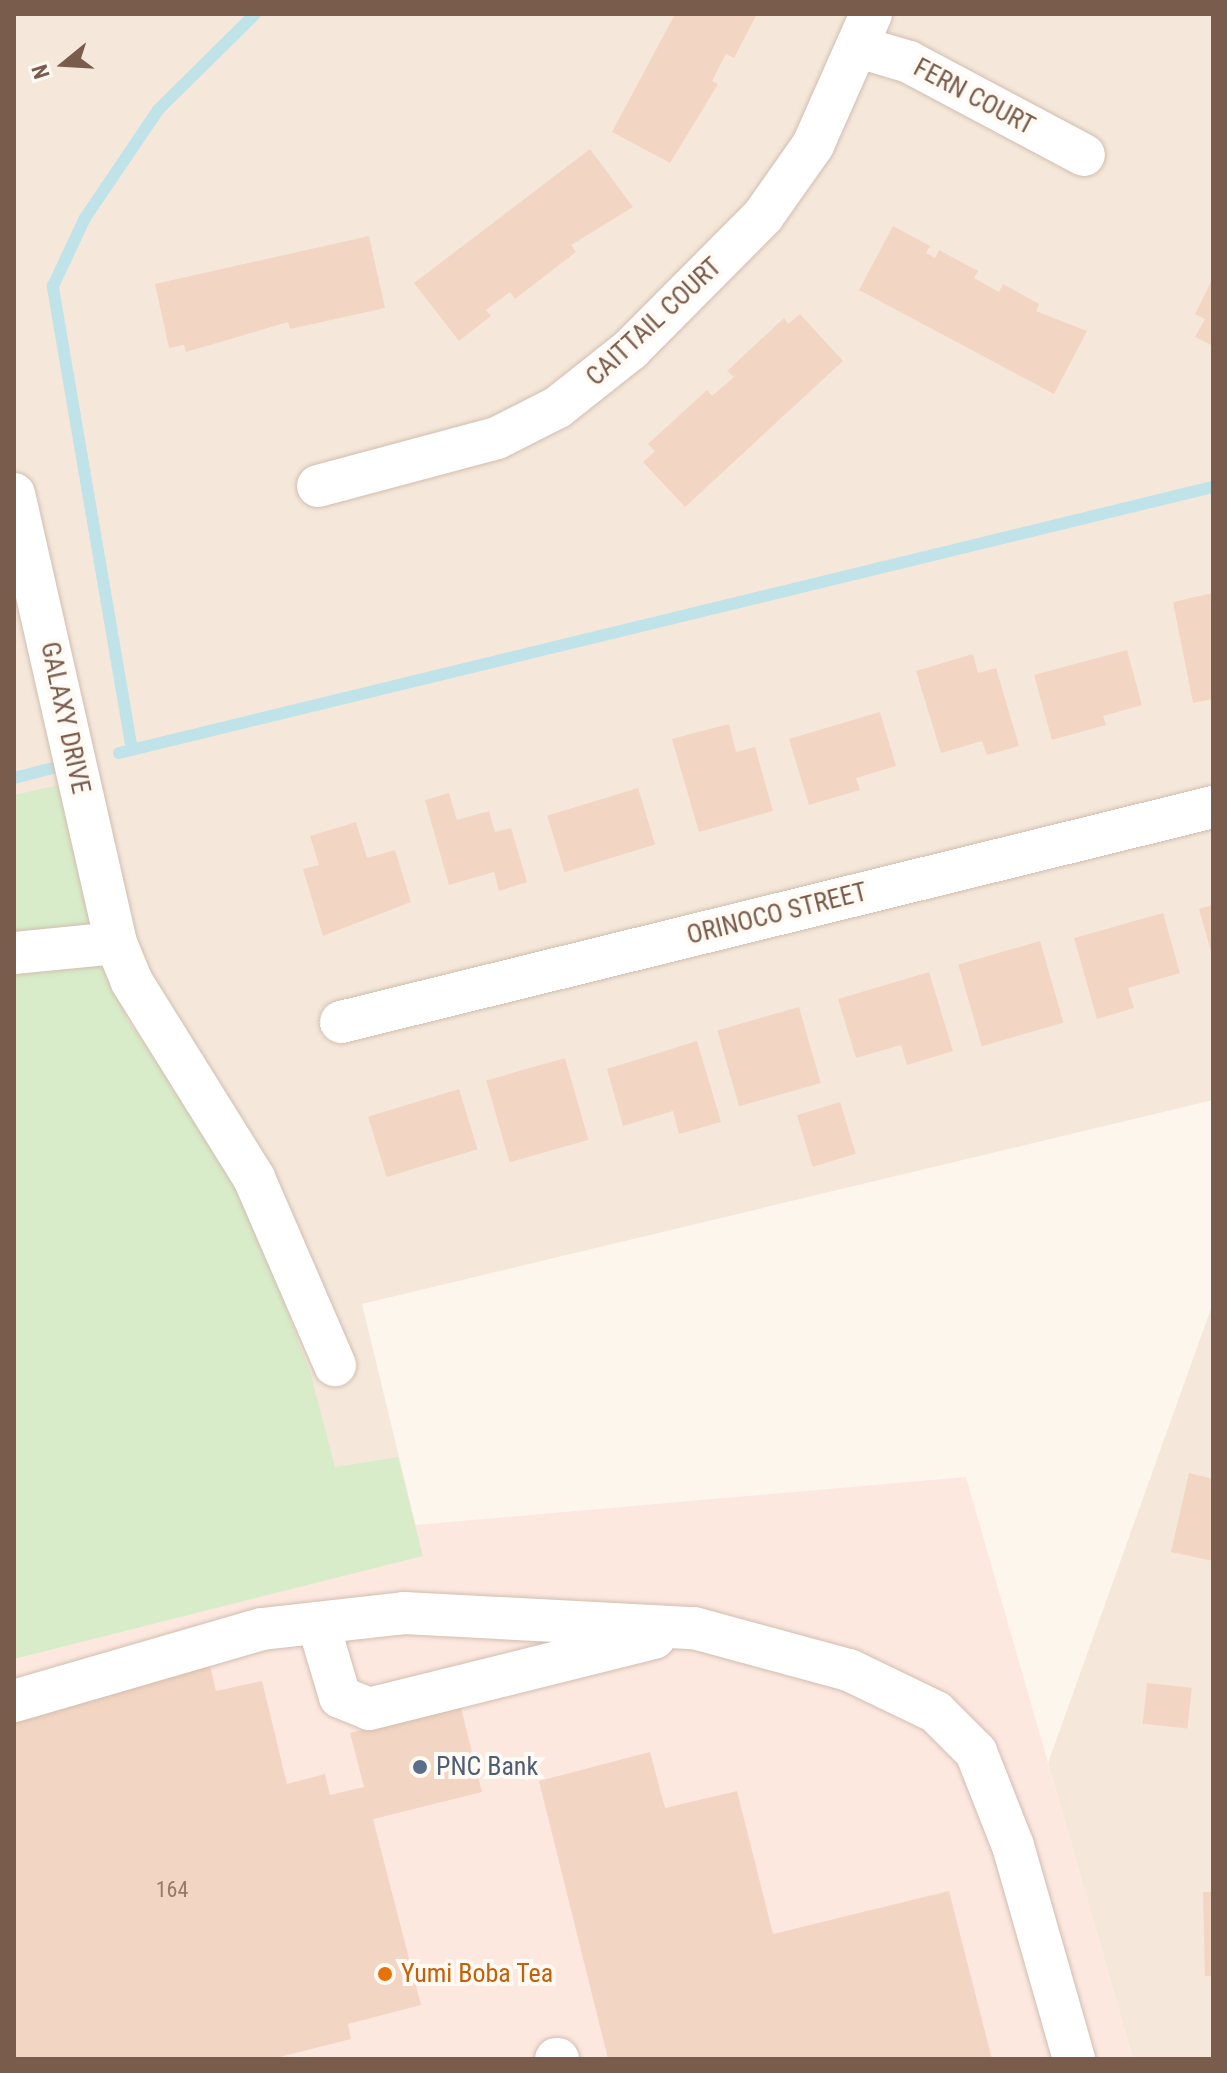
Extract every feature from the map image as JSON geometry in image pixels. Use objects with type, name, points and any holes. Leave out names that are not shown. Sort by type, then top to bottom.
[{"type":"street","name":"FERN COURT","points":[[867,31],[909,62],[1084,155]]},
{"type":"street","name":"CAITTAIL COURT","points":[[318,486],[497,438],[558,407],[630,350],[763,216],[813,145],[867,31]]},
{"type":"street","name":"GALAXY DRIVE","points":[[14,494],[116,943],[132,982],[254,1178],[335,1365]]},
{"type":"street","name":"ORINOCO STREET","points":[[341,1022],[1213,807]]},
{"type":"street","points":[[14,953],[116,943]]},
{"type":"street","points":[[14,1701],[262,1629],[404,1613],[694,1628],[849,1670],[936,1712],[976,1752],[1013,1846],[1074,2059]]},
{"type":"street","points":[[318,1623],[340,1697],[369,1709],[694,1628]]},
{"type":"shaded area","points":[[14,14],[1213,14],[1213,1100],[362,1304],[423,1556],[14,1659]]},
{"type":"shaded area","points":[[1213,1303],[1213,2059],[1133,2059],[1048,1763]]},
{"type":"shaded area","points":[[966,1477],[1133,2059],[14,2059],[14,1659],[422,1556],[415,1525]]},
{"type":"green space","points":[[64,784],[127,1020],[183,1094],[251,1215],[311,1375],[335,1467],[398,1457],[423,1556],[14,1659],[14,795]]},
{"type":"building","points":[[675,14],[757,14],[734,58],[726,54],[712,81],[718,84],[670,163],[612,132]]},
{"type":"building","points":[[590,149],[633,207],[571,245],[576,252],[515,299],[510,292],[486,310],[491,316],[459,341],[414,283]]},
{"type":"building","points":[[893,226],[930,246],[926,253],[935,258],[939,250],[978,271],[974,278],[999,292],[1003,284],[1039,304],[1036,311],[1087,331],[1054,394],[859,290]]},
{"type":"building","points":[[369,236],[385,308],[290,329],[288,322],[186,352],[184,345],[169,348],[155,284]]},
{"type":"building","points":[[1213,278],[1213,346],[1195,337],[1205,319],[1195,314]]},
{"type":"building","points":[[800,314],[843,361],[685,507],[643,462],[655,451],[648,444],[707,390],[712,396],[734,377],[727,371],[784,318],[788,324]]},
{"type":"building","points":[[1213,593],[1213,699],[1193,703],[1173,602]]},
{"type":"building","points":[[1127,650],[1142,705],[1103,716],[1106,725],[1052,740],[1034,675]]},
{"type":"building","points":[[973,654],[978,673],[996,668],[1019,746],[987,755],[982,741],[941,753],[916,671]]},
{"type":"building","points":[[880,712],[896,766],[856,778],[860,790],[809,805],[789,739]]},
{"type":"building","points":[[729,724],[736,752],[755,747],[773,811],[699,832],[672,739]]},
{"type":"building","points":[[638,788],[655,844],[564,872],[547,816]]},
{"type":"building","points":[[449,793],[457,820],[489,811],[495,832],[511,828],[527,882],[499,891],[494,872],[449,885],[425,800]]},
{"type":"building","points":[[356,822],[367,858],[395,850],[411,902],[323,936],[303,869],[319,865],[310,836]]},
{"type":"building","points":[[1213,905],[1213,955],[1212,955],[1199,909]]},
{"type":"building","points":[[1163,913],[1180,973],[1128,988],[1134,1008],[1097,1019],[1074,938]]},
{"type":"building","points":[[1040,941],[1063,1023],[982,1046],[958,964]]},
{"type":"building","points":[[929,972],[953,1051],[907,1065],[901,1045],[856,1058],[838,999]]},
{"type":"building","points":[[799,1007],[821,1083],[739,1106],[717,1030]]},
{"type":"building","points":[[697,1041],[721,1122],[679,1134],[673,1111],[623,1126],[607,1069]]},
{"type":"building","points":[[565,1058],[588,1140],[510,1162],[486,1081]]},
{"type":"building","points":[[459,1089],[477,1149],[387,1177],[368,1117]]},
{"type":"building","points":[[840,1102],[856,1154],[813,1167],[797,1115]]},
{"type":"building","points":[[1189,1473],[1213,1479],[1213,1561],[1171,1552]]},
{"type":"building","points":[[210,1666],[216,1691],[262,1681],[287,1784],[325,1774],[330,1795],[364,1787],[350,1733],[460,1704],[482,1792],[373,1819],[421,2005],[348,2024],[351,2039],[272,2059],[14,2059],[14,1716]]},
{"type":"building","points":[[1147,1683],[1192,1688],[1187,1728],[1143,1724]]},
{"type":"building","points":[[650,1752],[665,1808],[737,1791],[773,1934],[949,1891],[992,2059],[608,2059],[539,1781]]},
{"type":"building","points":[[1203,1892],[1213,1892],[1213,1976],[1205,1976]]},
{"type":"waterway","points":[[132,750],[53,286],[85,218],[158,110],[255,14]]},
{"type":"waterway","points":[[119,753],[1213,487]]},
{"type":"waterway","points":[[14,778],[53,768]]},
{"type":"place","name":"PNC Bank","points":[[420,1767]]},
{"type":"place","name":"Yumi Boba Tea","points":[[385,1974]]}]
